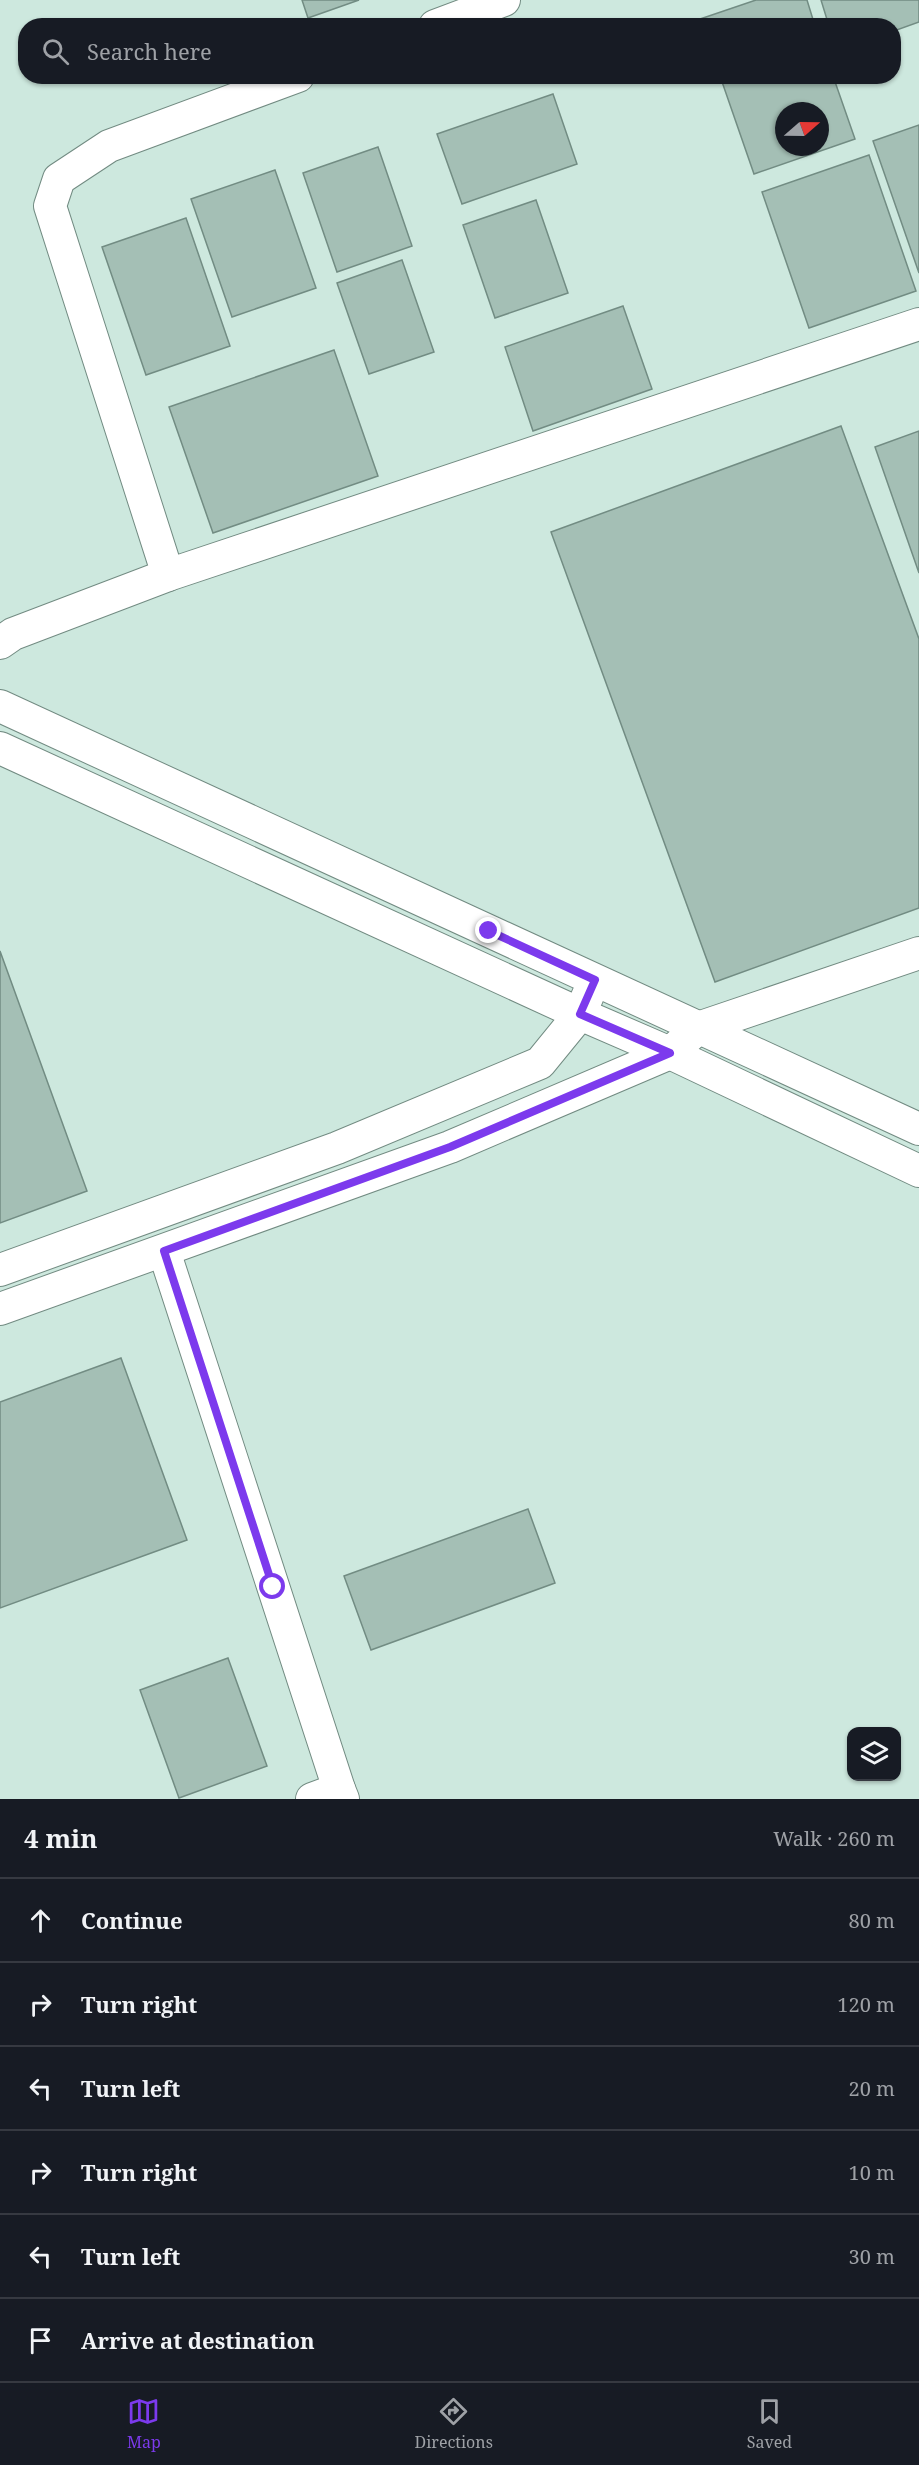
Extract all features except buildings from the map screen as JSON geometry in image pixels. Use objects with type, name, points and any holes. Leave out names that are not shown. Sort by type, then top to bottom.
[{"type":"street","points":[[456,18],[504,0]]},
{"type":"street","points":[[168,575],[50,206],[59,179],[109,147],[277,84]]},
{"type":"street","points":[[0,643],[13,634],[168,575],[919,324]]},
{"type":"street","points":[[0,706],[919,1129]]},
{"type":"street","points":[[0,748],[670,1053],[919,1171]]},
{"type":"street","points":[[0,1309],[450,1147],[670,1053],[698,1028],[919,953]]},
{"type":"street","points":[[0,1270],[337,1148],[540,1063],[580,1014],[595,980]]},
{"type":"street","points":[[164,1251],[332,1796]]},
{"type":"route","points":[[273,1587],[164,1251],[450,1147],[670,1053],[580,1014],[595,980],[489,931]]}]
